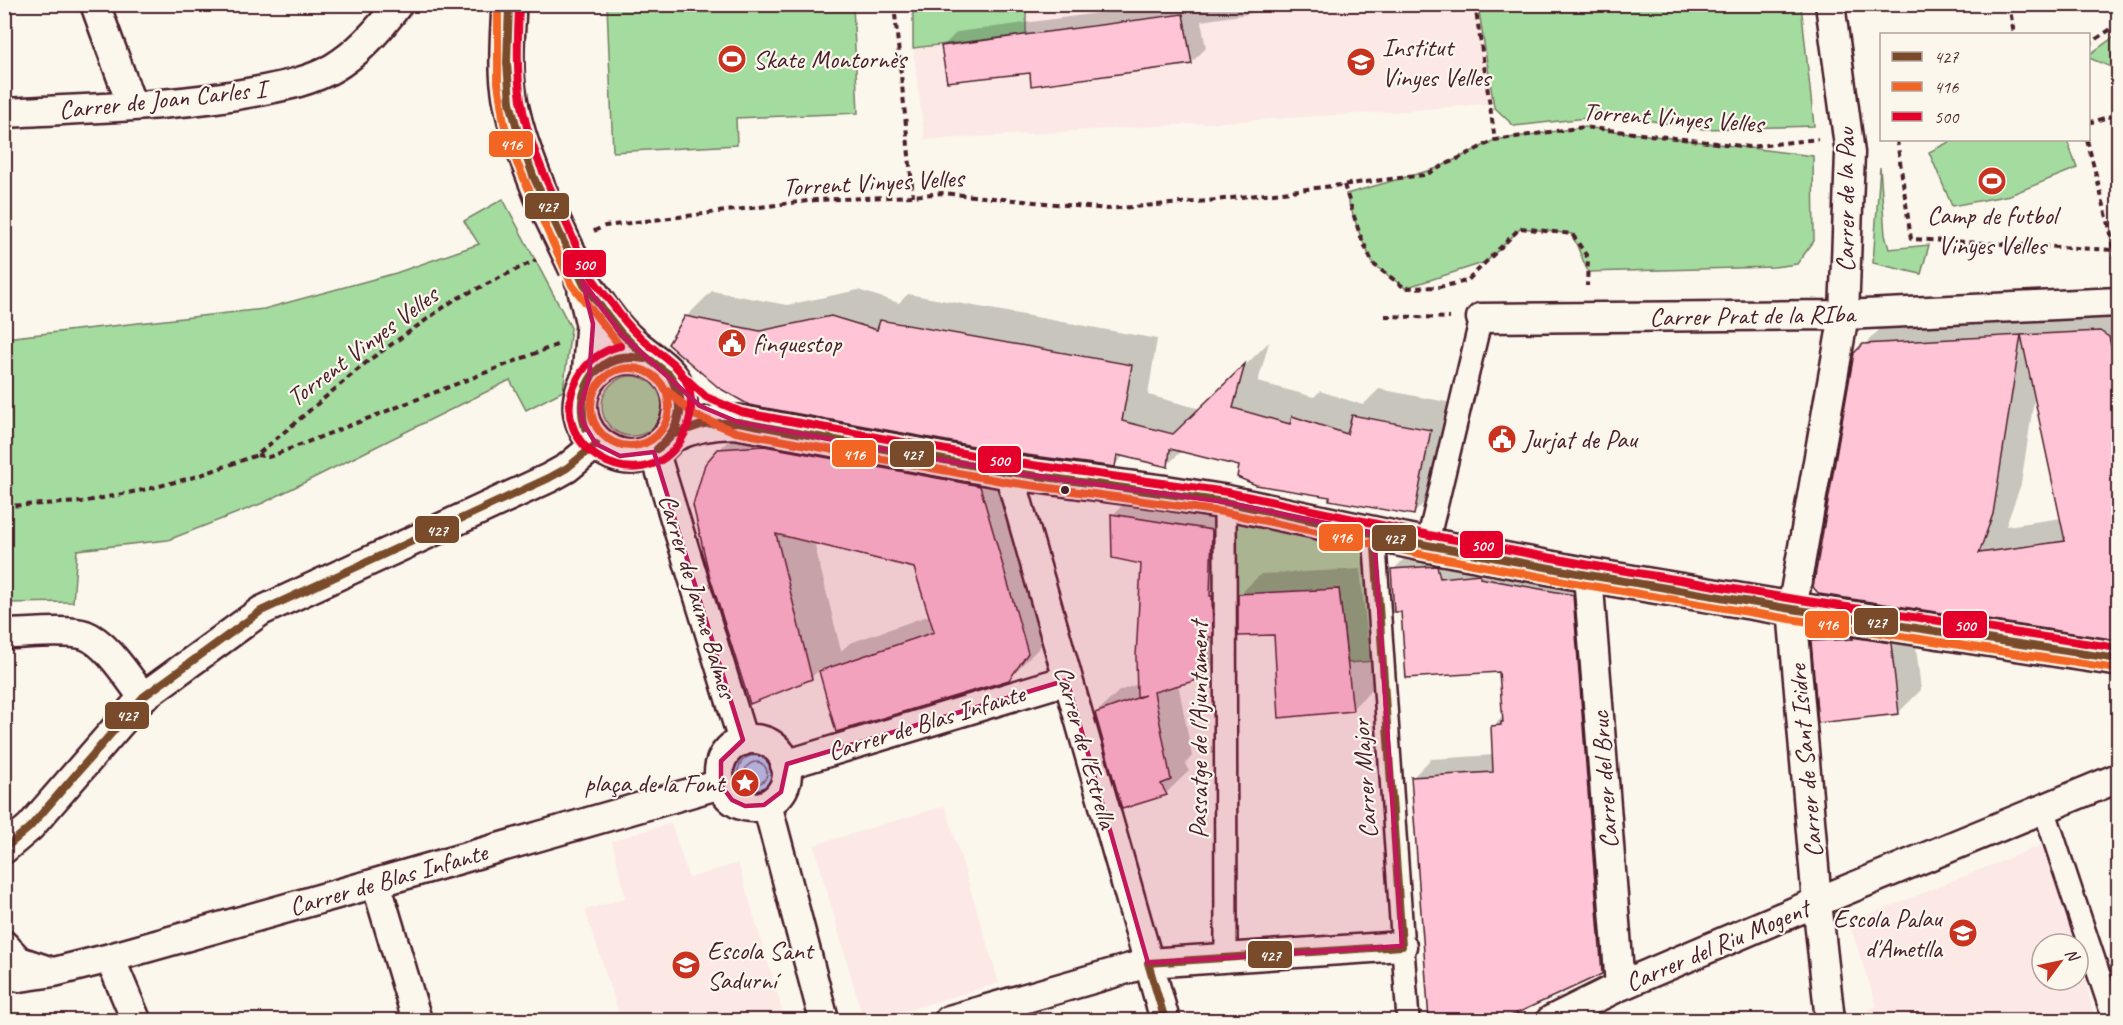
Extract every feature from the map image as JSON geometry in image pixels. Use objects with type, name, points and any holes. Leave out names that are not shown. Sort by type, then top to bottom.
[{"type":"street","points":[[95,4],[132,106]]},
{"type":"street","name":"Carrer de Joan Carles I","points":[[4,113],[132,106],[224,97],[292,84],[332,68],[365,44],[398,4]]},
{"type":"street","points":[[509,4],[508,84],[523,150],[541,195],[579,274],[594,324],[589,378]]},
{"type":"street","name":"Carrer de la Pau","points":[[1792,609],[1844,315],[1850,153],[1830,4]]},
{"type":"street","points":[[579,274],[622,335],[650,360],[661,366],[674,382],[700,406],[738,422]]},
{"type":"street","name":"Carrer Prat de la RIba","points":[[1481,318],[1844,315],[2118,291]]},
{"type":"street","points":[[1427,545],[1481,318]]},
{"type":"street","points":[[650,360],[629,356],[617,357],[597,368],[582,389],[580,407],[582,421],[597,444],[620,456],[634,457],[692,426],[738,422],[1009,472],[1225,502],[1427,545],[1588,575],[1792,609],[2118,658]]},
{"type":"street","points":[[663,443],[680,415],[681,406],[674,382]]},
{"type":"street","name":"Carrer de Jaume Balmes","points":[[663,443],[743,741]]},
{"type":"street","points":[[4,849],[30,827],[143,697],[261,611],[549,478],[567,468],[597,444]]},
{"type":"street","name":"Carrer de l'Estrella","points":[[1009,472],[1165,1020]]},
{"type":"street","name":"Passatge de l'Ajuntament","points":[[1225,502],[1226,957]]},
{"type":"street","name":"Carrer Major","points":[[1374,533],[1407,1020]]},
{"type":"street","name":"Carrer del Bruc","points":[[1588,575],[1620,986]]},
{"type":"street","name":"Carrer de Sant Isidre","points":[[1792,609],[1817,902],[1830,1020]]},
{"type":"street","points":[[4,634],[86,635],[109,654],[143,697]]},
{"type":"street","name":"Carrer de Blas Infante","points":[[785,765],[1067,680]]},
{"type":"street","points":[[754,739],[770,744],[781,755],[785,765],[784,785],[777,797],[767,804],[752,807],[738,804],[726,794],[718,776],[721,761],[731,747],[754,739]]},
{"type":"street","name":"Carrer del Riu Mogent","points":[[1551,1020],[1620,986],[2118,778]]},
{"type":"street","name":"Carrer de Blas Infante","points":[[4,974],[20,977],[54,972],[110,958],[721,784]]},
{"type":"street","points":[[767,804],[824,1020]]},
{"type":"street","points":[[2044,809],[2114,1020]]},
{"type":"street","points":[[4,870],[30,827]]},
{"type":"street","points":[[376,883],[417,1020]]},
{"type":"street","points":[[4,945],[19,961],[54,972]]},
{"type":"street","points":[[949,1020],[1148,963],[1402,946]]},
{"type":"street","points":[[110,958],[136,1020]]},
{"type":"path","points":[[894,4],[913,196]]},
{"type":"path","points":[[1475,4],[1495,140]]},
{"type":"path","points":[[2009,4],[2014,33]]},
{"type":"path","points":[[2090,44],[2118,24]]},
{"type":"path","points":[[2090,122],[2118,114]]},
{"type":"path","name":"Torrent Vinyes Velles","points":[[584,236],[605,226],[816,200],[942,193],[1107,209],[1207,201],[1425,175],[1495,140],[1584,127],[1749,147],[1848,136]]},
{"type":"path","points":[[1897,141],[1911,239],[2113,250]]},
{"type":"path","points":[[2087,141],[2113,250],[2118,291]]},
{"type":"path","points":[[1344,185],[1360,235],[1373,264],[1405,288],[1439,287],[1467,281],[1520,228],[1572,234],[1588,258],[1585,317]]},
{"type":"path","name":"Torrent Vinyes Velles","points":[[4,506],[82,502],[115,496],[198,476],[257,455],[368,361],[454,300],[543,257]]},
{"type":"path","points":[[1385,316],[1481,318]]},
{"type":"path","points":[[257,455],[269,457],[564,342]]},
{"type":"highlighted area","points":[[582,280],[622,335],[700,406],[738,422],[1009,472],[1225,502],[1374,533],[1402,946],[1148,963],[1067,680],[787,764],[781,792],[764,805],[745,806],[732,800],[721,785],[721,761],[743,740],[654,452],[620,456],[596,444],[582,421],[580,407],[589,378],[593,324]]},
{"type":"shaded area","name":"Institut Vinyes Velles","points":[[1799,4],[1809,75],[1404,111],[925,140],[913,48],[930,47],[930,5]]},
{"type":"shaded area","name":"Escola Sant Sadurní","points":[[945,806],[999,983],[874,1020],[861,1011],[814,845]]},
{"type":"shaded area","name":"Escola Sant Sadurní","points":[[671,823],[689,878],[738,863],[785,1020],[621,1020],[585,910],[626,898],[612,841]]},
{"type":"shaded area","name":"Escola Palau d'Ametlla","points":[[2051,841],[2073,932],[2030,932],[2030,992],[2088,992],[2095,1020],[1862,1020],[1862,1013],[1877,1006],[1849,923]]},
{"type":"green space","name":"Skate Montornès","points":[[607,5],[853,5],[858,113],[736,118],[737,145],[613,152]]},
{"type":"green space","points":[[913,5],[1026,5],[1026,35],[913,48]]},
{"type":"green space","points":[[1478,5],[1801,5],[1814,126],[1704,129],[1613,115],[1514,126],[1494,107]]},
{"type":"green space","points":[[2118,34],[2118,70],[2090,58],[2090,54]]},
{"type":"green space","points":[[1584,127],[1813,156],[1814,241],[1797,264],[1774,267],[1588,272],[1572,234],[1521,228],[1486,262],[1405,288],[1373,264],[1346,194],[1438,168],[1495,140]]},
{"type":"green space","name":"Camp de futbol Vinyes Velles","points":[[1951,141],[2067,141],[2077,168],[2010,195],[1952,206],[1929,152]]},
{"type":"green space","points":[[1880,167],[1885,235],[1889,249],[1929,245],[1921,274],[1873,263]]},
{"type":"green space","points":[[503,199],[571,328],[563,391],[526,410],[510,380],[263,503],[168,540],[77,550],[73,602],[5,603],[5,338],[264,309],[396,273],[479,244],[464,221]]},
{"type":"green space","points":[[632,376],[649,381],[657,389],[662,406],[657,423],[649,431],[632,436],[615,431],[607,423],[602,406],[607,389],[615,381]]},
{"type":"green space","points":[[1234,514],[1366,543],[1374,661],[1348,663],[1339,589],[1234,595]]},
{"type":"water","points":[[751,749],[761,749],[776,759],[780,773],[779,782],[770,793],[761,797],[751,797],[736,787],[732,778],[732,768],[742,753]]},
{"type":"building","points":[[1183,14],[1192,64],[1031,86],[1030,73],[947,82],[941,46]]},
{"type":"building","points":[[685,316],[760,331],[831,316],[877,330],[880,320],[1132,365],[1122,421],[1173,434],[1245,364],[1233,408],[1290,424],[1292,416],[1347,434],[1352,415],[1431,430],[1414,515],[1329,500],[1330,497],[1256,485],[1237,477],[1239,466],[1170,449],[1168,467],[1117,455],[1115,467],[1012,453],[749,405],[719,388],[668,344]]},
{"type":"building","points":[[2100,331],[2109,337],[2118,378],[2118,640],[1819,594],[1813,587],[1854,353],[1863,344],[2021,335]],"holes":[[[2021,335],[2065,541],[1979,553],[1993,514]]]},
{"type":"building","points":[[764,446],[980,486],[1028,653],[1009,680],[836,732],[819,671],[934,632],[914,568],[776,534],[812,679],[750,704],[709,574],[693,505],[705,464],[718,449]]},
{"type":"building","points":[[1111,514],[1212,530],[1210,596],[1212,596],[1213,637],[1208,637],[1207,669],[1201,679],[1154,692],[1171,780],[1161,784],[1167,795],[1122,809],[1095,713],[1145,695],[1137,697],[1136,657],[1141,564],[1112,558]]},
{"type":"building","points":[[1437,566],[1440,578],[1480,574],[1480,578],[1573,595],[1602,974],[1502,1020],[1429,1020],[1411,777],[1493,772],[1491,726],[1501,725],[1503,722],[1499,672],[1406,678],[1401,612],[1394,612],[1391,569]]},
{"type":"building","points":[[1339,589],[1353,711],[1279,718],[1274,635],[1238,636],[1238,594]]},
{"type":"building","points":[[1851,637],[1891,643],[1899,714],[1818,723],[1811,641],[1853,639]]},
{"type":"transit line","name":"416","points":[[498,4],[498,83],[504,123],[517,163],[572,285],[620,346]]},
{"type":"transit line","name":"427","points":[[509,4],[507,63],[510,102],[520,140],[534,178],[584,285],[621,333],[667,373]]},
{"type":"transit line","name":"500","points":[[519,4],[519,88],[529,133],[547,180],[594,281],[634,332],[671,362],[679,370],[688,386],[691,410],[685,433],[664,458],[643,467],[621,466],[600,458],[583,444],[572,425],[570,403],[578,378],[596,357],[620,346]]},
{"type":"transit line","name":"427","points":[[593,374],[616,358],[629,356],[644,359]]},
{"type":"transit line","name":"427","points":[[593,374],[617,360],[644,359]]},
{"type":"transit line","name":"416","points":[[630,368],[645,371],[662,385],[669,407],[666,422],[652,439],[630,446],[615,443],[598,429],[591,407],[594,392],[608,375],[630,368]]},
{"type":"transit line","name":"427","points":[[585,428],[582,400],[593,374]]},
{"type":"transit line","name":"427","points":[[585,428],[583,400],[593,374]]},
{"type":"transit line","name":"427","points":[[657,449],[672,432],[678,414],[677,395],[669,374]]},
{"type":"transit line","name":"427","points":[[657,449],[672,434],[680,414],[679,394],[669,374]]},
{"type":"transit line","name":"500","points":[[681,374],[706,397],[741,412],[1011,462],[1227,492],[1429,535],[1590,565],[1794,599],[2118,648]]},
{"type":"transit line","name":"416","points":[[667,390],[694,415],[736,432],[1007,482],[1223,512],[1425,555],[1586,585],[2116,669]]},
{"type":"transit line","name":"427","points":[[672,435],[704,424],[738,422],[1009,472],[1225,502],[1427,545],[1588,575],[2118,659]]},
{"type":"transit line","name":"427","points":[[4,849],[30,827],[143,697],[261,611],[549,478],[567,468],[596,444]]},
{"type":"transit line","name":"427","points":[[1165,1020],[1148,963],[1402,946],[1374,533]]},
{"type":"place","name":"Skate Montornès","points":[[732,59]]},
{"type":"place","name":"Institut Vinyes Velles","points":[[1361,62]]},
{"type":"place","name":"Camp de futbol Vinyes Velles","points":[[1992,181]]},
{"type":"place","name":"finquestop","points":[[732,343]]},
{"type":"place","name":"Jurjat de Pau","points":[[1502,439]]},
{"type":"place","name":"plaça de la Font","points":[[745,783]]},
{"type":"place","name":"Escola Palau d'Ametlla","points":[[1963,933]]},
{"type":"place","name":"Escola Sant Sadurní","points":[[686,965]]}]
